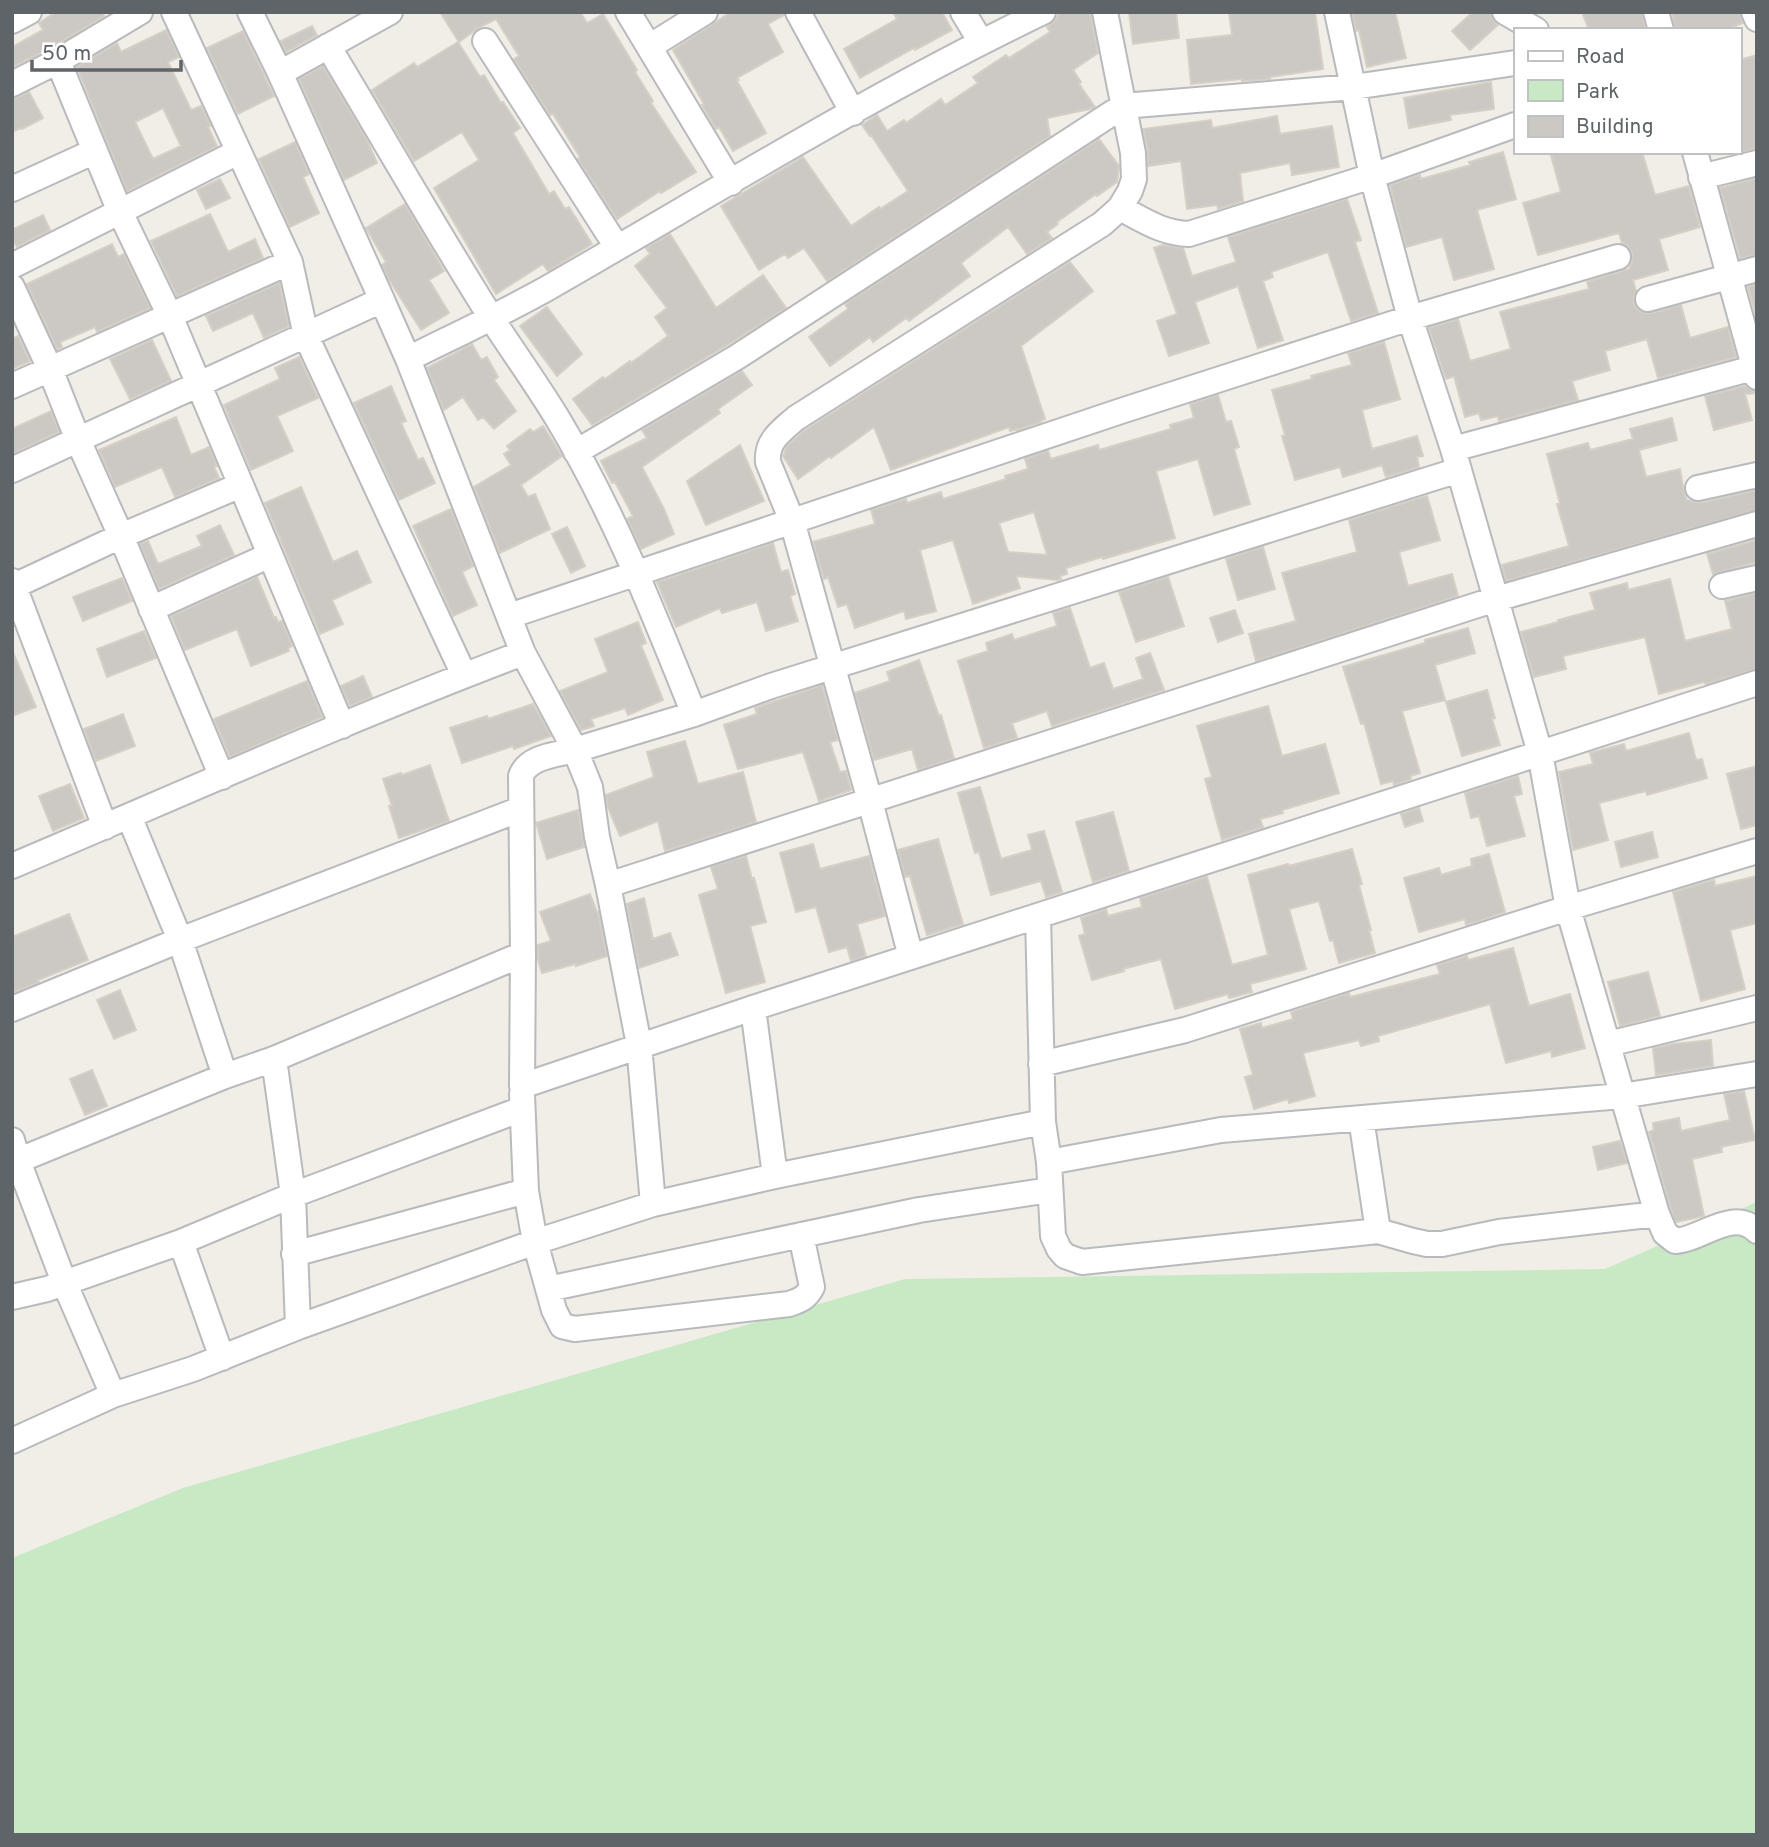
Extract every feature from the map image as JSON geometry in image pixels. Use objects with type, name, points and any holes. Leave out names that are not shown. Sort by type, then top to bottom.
[{"type":"street","points":[[12,84],[58,61],[140,12]]},
{"type":"street","points":[[174,12],[290,262],[306,336],[464,675]]},
{"type":"street","points":[[250,12],[408,359],[523,653],[575,750],[590,787],[597,837],[639,1045],[653,1205]]},
{"type":"street","points":[[280,73],[390,12]]},
{"type":"street","points":[[628,12],[731,183]]},
{"type":"street","points":[[649,47],[705,12]]},
{"type":"street","points":[[798,12],[853,113]]},
{"type":"street","points":[[963,12],[981,42]]},
{"type":"street","points":[[408,359],[544,290],[853,113],[981,42],[1043,12]]},
{"type":"street","points":[[911,957],[792,521],[768,462],[767,452],[772,441],[796,418],[1102,224],[1120,208],[1134,179],[1133,153],[1105,12]]},
{"type":"street","points":[[1337,12],[1372,176],[1410,318],[1456,459],[1540,753],[1568,908],[1657,1214],[1665,1233],[1675,1241],[1730,1223],[1743,1222],[1757,1231]]},
{"type":"street","points":[[1504,12],[1532,28]]},
{"type":"street","points":[[1754,12],[1757,19]]},
{"type":"street","points":[[485,41],[617,247]]},
{"type":"street","points":[[328,46],[491,318],[559,420],[615,526],[694,714]]},
{"type":"street","points":[[58,61],[120,212],[170,316],[342,726]]},
{"type":"street","points":[[576,452],[737,357],[1123,106],[1354,87],[1514,63]]},
{"type":"street","points":[[1120,208],[1160,229],[1189,234],[1372,176],[1514,125]]},
{"type":"street","points":[[12,189],[95,151]]},
{"type":"street","points":[[12,267],[238,152]]},
{"type":"street","points":[[801,1234],[812,1287],[808,1295],[801,1300],[789,1304],[568,1328],[562,1326],[558,1320],[536,1242],[526,1191],[522,1098],[523,770],[535,760],[694,714],[771,686],[1456,459],[1756,370],[1696,154]]},
{"type":"street","points":[[1702,177],[1757,163]]},
{"type":"street","points":[[509,616],[1125,410],[1410,318],[1618,257]]},
{"type":"street","points":[[12,386],[290,262]]},
{"type":"street","points":[[1648,299],[1757,269]]},
{"type":"street","points":[[12,287],[50,369],[222,777]]},
{"type":"street","points":[[12,470],[382,300]]},
{"type":"street","points":[[1698,488],[1757,475]]},
{"type":"street","points":[[104,827],[13,585],[240,485]]},
{"type":"street","points":[[608,885],[1496,599],[1757,524]]},
{"type":"street","points":[[151,609],[270,555]]},
{"type":"street","points":[[1722,586],[1757,578]]},
{"type":"street","points":[[12,866],[464,675],[523,653]]},
{"type":"street","points":[[12,1297],[47,1289],[181,1242],[522,1098],[639,1045],[1757,683]]},
{"type":"street","points":[[12,1009],[180,940],[521,809]]},
{"type":"street","points":[[129,816],[180,940],[225,1076]]},
{"type":"street","points":[[1041,1064],[1185,1030],[1757,851]]},
{"type":"street","points":[[1038,916],[1043,1122],[1049,1162],[1053,1236],[1065,1256],[1082,1262],[1378,1231],[1427,1244],[1442,1244],[1499,1231],[1657,1214]]},
{"type":"street","points":[[113,1395],[64,1282],[14,1154],[274,1059],[523,954]]},
{"type":"street","points":[[753,1008],[775,1176]]},
{"type":"street","points":[[1608,1044],[1757,1008]]},
{"type":"street","points":[[274,1059],[293,1195],[298,1327]]},
{"type":"street","points":[[1049,1162],[1221,1130],[1622,1096],[1757,1074]]},
{"type":"street","points":[[1362,1118],[1378,1231]]},
{"type":"street","points":[[12,1441],[113,1395],[193,1369],[298,1327],[536,1242],[653,1205],[775,1176],[1043,1122]]},
{"type":"street","points":[[548,1289],[919,1210],[1051,1190]]},
{"type":"street","points":[[294,1254],[526,1191]]},
{"type":"street","points":[[181,1242],[222,1358]]},
{"type":"green space","points":[[1757,1202],[1757,1835],[12,1835],[12,1558],[183,1488],[905,1279],[1605,1269]]},
{"type":"building","points":[[56,12],[102,12],[104,16],[51,48],[12,67],[12,47],[43,30],[39,23]]},
{"type":"building","points":[[440,12],[580,12],[587,23],[603,14],[637,70],[635,72],[653,101],[651,103],[696,172],[617,219],[553,114],[550,115],[514,59],[519,56],[496,19],[459,42]]},
{"type":"building","points":[[731,12],[783,12],[784,15],[768,24],[783,52],[737,78],[766,133],[733,151],[719,127],[716,129],[673,50]]},
{"type":"building","points":[[893,12],[942,12],[952,30],[860,78],[844,49],[897,19]]},
{"type":"building","points":[[1060,12],[1088,12],[1091,17],[1098,53],[1073,70],[1095,107],[1047,118],[1050,136],[827,281],[804,248],[788,258],[785,254],[759,270],[721,206],[803,157],[851,226],[908,191],[862,125],[877,115],[887,131],[904,120],[906,123],[941,99],[945,105],[978,83],[973,77],[1006,55],[1009,58],[1050,32],[1047,27],[1055,21]]},
{"type":"building","points":[[1129,12],[1176,12],[1179,38],[1133,44]]},
{"type":"building","points":[[1229,12],[1315,12],[1323,69],[1270,79],[1191,84],[1187,40],[1232,35]]},
{"type":"building","points":[[1352,12],[1395,12],[1406,58],[1367,67]]},
{"type":"building","points":[[1473,12],[1489,12],[1498,25],[1470,50],[1452,31]]},
{"type":"building","points":[[1582,12],[1642,12],[1645,28],[1588,28]]},
{"type":"building","points":[[1672,12],[1739,12],[1743,23],[1730,28],[1675,28]]},
{"type":"building","points":[[312,26],[317,35],[286,52],[281,41]]},
{"type":"building","points":[[166,30],[179,57],[168,62],[191,110],[201,106],[217,146],[127,191],[77,67],[117,43],[121,52]],"holes":[[[163,108],[181,146],[153,159],[135,122]]]},
{"type":"building","points":[[243,31],[274,96],[238,114],[207,48]]},
{"type":"building","points":[[458,42],[480,77],[484,75],[520,128],[513,133],[549,194],[554,191],[565,209],[569,207],[592,244],[548,271],[543,264],[496,294],[434,188],[479,160],[462,132],[414,161],[372,90],[414,63],[417,67]]},
{"type":"building","points":[[1757,55],[1757,149],[1741,152],[1741,59]]},
{"type":"building","points":[[323,66],[366,138],[377,163],[344,180],[299,79]]},
{"type":"building","points":[[1491,82],[1494,109],[1450,115],[1451,120],[1409,128],[1404,98]]},
{"type":"building","points":[[29,92],[43,118],[12,132],[12,99]]},
{"type":"building","points":[[1277,116],[1280,134],[1332,126],[1339,167],[1292,175],[1290,163],[1240,173],[1243,201],[1218,209],[1217,205],[1187,209],[1181,161],[1148,166],[1148,150],[1143,129],[1211,120],[1212,128]]},
{"type":"building","points":[[1099,139],[1119,166],[1117,182],[1057,222],[1058,224],[1047,232],[1052,238],[1027,254],[1008,227],[961,263],[970,276],[909,321],[906,318],[873,342],[870,337],[830,366],[809,337],[848,309],[845,304]]},
{"type":"building","points":[[295,142],[309,174],[303,177],[319,213],[290,227],[259,159]]},
{"type":"building","points":[[1503,152],[1516,199],[1477,210],[1494,269],[1454,280],[1442,237],[1406,247],[1390,185],[1420,175],[1421,179],[1471,165],[1469,162]]},
{"type":"building","points":[[1551,154],[1643,154],[1655,195],[1689,186],[1700,227],[1659,239],[1668,270],[1633,280],[1636,291],[1634,304],[1638,310],[1645,313],[1681,305],[1690,338],[1728,327],[1736,357],[1658,378],[1647,339],[1605,351],[1610,370],[1572,381],[1578,400],[1499,421],[1498,416],[1481,420],[1479,413],[1465,417],[1454,376],[1446,379],[1429,328],[1458,319],[1470,361],[1511,349],[1500,312],[1589,289],[1587,282],[1629,269],[1632,252],[1622,243],[1619,233],[1538,255],[1523,203],[1561,192]]},
{"type":"building","points":[[1757,178],[1757,255],[1740,258],[1720,188]]},
{"type":"building","points":[[220,179],[230,198],[206,209],[197,190]]},
{"type":"building","points":[[1347,199],[1361,240],[1355,242],[1378,313],[1351,321],[1328,252],[1271,272],[1273,277],[1263,281],[1283,340],[1258,348],[1238,286],[1195,302],[1209,343],[1169,356],[1157,321],[1177,314],[1154,248],[1163,245],[1183,248],[1192,276],[1236,262],[1228,237]]},
{"type":"building","points":[[405,204],[444,271],[429,280],[449,313],[421,330],[388,278],[382,265],[386,262],[366,228]]},
{"type":"building","points":[[210,214],[228,252],[255,239],[263,258],[177,296],[151,241]]},
{"type":"building","points":[[43,215],[50,230],[17,247],[12,238],[12,230]]},
{"type":"building","points":[[670,234],[716,308],[763,275],[786,308],[592,425],[573,399],[668,336],[655,317],[667,308],[635,266],[650,254],[646,248]]},
{"type":"building","points":[[112,244],[118,257],[124,254],[150,308],[97,332],[95,327],[60,342],[62,347],[57,349],[27,284]]},
{"type":"building","points":[[1070,262],[1093,291],[1021,346],[1045,419],[1017,430],[1010,431],[1009,427],[891,470],[874,427],[798,479],[783,456],[787,446],[805,430]]},
{"type":"building","points":[[279,283],[289,326],[264,338],[253,313],[213,331],[206,316]]},
{"type":"building","points":[[1757,284],[1757,320],[1748,287]]},
{"type":"building","points":[[547,307],[582,354],[557,376],[520,326]]},
{"type":"building","points":[[18,336],[30,361],[12,369],[12,339]]},
{"type":"building","points":[[152,340],[171,381],[130,399],[110,359]]},
{"type":"building","points":[[1384,342],[1400,399],[1362,410],[1372,449],[1417,436],[1423,456],[1417,457],[1419,467],[1386,477],[1382,465],[1343,477],[1340,467],[1295,480],[1272,390],[1352,365],[1348,353]]},
{"type":"building","points":[[472,344],[481,360],[487,357],[498,377],[494,380],[516,411],[494,429],[483,417],[478,420],[463,397],[444,410],[427,368]]},
{"type":"building","points":[[299,357],[318,398],[277,416],[293,451],[251,470],[224,405],[280,379],[275,368]]},
{"type":"building","points":[[742,371],[752,385],[718,409],[720,413],[642,467],[674,534],[641,549],[627,519],[633,516],[601,461],[647,438],[642,430]]},
{"type":"building","points":[[391,386],[406,421],[401,423],[418,460],[423,458],[435,483],[399,500],[354,403]]},
{"type":"building","points":[[1745,386],[1757,391],[1745,394],[1752,420],[1714,430],[1705,396]]},
{"type":"building","points":[[1218,395],[1226,422],[1231,421],[1239,447],[1234,449],[1250,504],[1214,515],[1198,459],[1156,471],[1175,538],[1066,568],[1067,574],[1060,576],[1061,579],[1058,580],[1016,576],[1020,588],[973,604],[953,540],[920,550],[936,611],[906,619],[904,611],[855,628],[847,604],[838,607],[828,577],[824,579],[813,542],[875,524],[871,510],[906,499],[907,503],[941,492],[943,499],[1006,479],[1005,476],[1028,469],[1025,459],[1048,451],[1051,459],[1098,445],[1099,450],[1171,429],[1170,425],[1194,418],[1190,404]],"holes":[[[1034,512],[1047,555],[1008,552],[999,523]]]},
{"type":"building","points":[[51,411],[59,432],[12,454],[12,429]]},
{"type":"building","points":[[176,417],[191,455],[209,447],[219,478],[175,497],[162,467],[115,487],[99,450]]},
{"type":"building","points":[[1672,418],[1677,440],[1639,450],[1646,477],[1680,469],[1687,500],[1701,503],[1757,490],[1757,510],[1506,581],[1502,565],[1569,546],[1547,454],[1588,443],[1590,450],[1633,439],[1630,429]]},
{"type":"building","points":[[543,426],[562,456],[521,485],[528,497],[535,494],[550,529],[500,553],[474,487],[511,465],[504,454],[510,450],[507,446],[530,429],[533,432]]},
{"type":"building","points":[[740,445],[764,501],[706,525],[687,481]]},
{"type":"building","points":[[301,487],[333,562],[357,551],[371,582],[332,600],[343,624],[320,634],[265,503]]},
{"type":"building","points":[[1427,496],[1440,540],[1399,552],[1408,586],[1452,574],[1458,596],[1256,661],[1249,634],[1296,621],[1282,573],[1357,552],[1349,520]]},
{"type":"building","points":[[451,509],[473,566],[462,572],[477,605],[453,616],[413,526]]},
{"type":"building","points":[[220,525],[234,555],[159,589],[140,544],[148,541],[158,564],[202,546],[197,536]]},
{"type":"building","points":[[567,527],[585,566],[571,573],[552,534]]},
{"type":"building","points":[[1757,540],[1757,562],[1713,574],[1707,554]]},
{"type":"building","points":[[773,543],[781,572],[788,570],[795,594],[790,596],[798,621],[766,631],[757,602],[722,613],[720,608],[676,627],[657,582]]},
{"type":"building","points":[[1263,547],[1275,589],[1238,600],[1226,559]]},
{"type":"building","points":[[257,577],[274,618],[276,617],[278,622],[282,621],[292,646],[288,648],[289,651],[251,666],[237,629],[185,650],[171,616]]},
{"type":"building","points":[[1168,577],[1184,626],[1136,642],[1119,592]]},
{"type":"building","points":[[122,578],[132,601],[83,621],[73,597]]},
{"type":"building","points":[[1670,579],[1685,641],[1732,629],[1725,601],[1757,593],[1757,669],[1659,694],[1645,637],[1563,656],[1566,669],[1534,677],[1521,632],[1595,610],[1590,593],[1627,583],[1628,590]]},
{"type":"building","points":[[1070,608],[1090,668],[1104,663],[1113,689],[1143,679],[1136,658],[1150,653],[1164,690],[1052,726],[1047,711],[1012,723],[1017,738],[984,748],[958,661],[988,651],[986,643],[1012,634],[1014,640],[1057,626],[1053,613]]},
{"type":"building","points":[[1235,610],[1243,633],[1218,642],[1210,618]]},
{"type":"building","points":[[638,622],[646,643],[641,645],[663,700],[628,715],[625,708],[591,719],[594,726],[581,730],[560,691],[608,672],[595,639]]},
{"type":"building","points":[[1468,628],[1475,653],[1435,665],[1445,700],[1402,711],[1420,773],[1394,785],[1393,781],[1381,784],[1364,723],[1361,724],[1343,667]]},
{"type":"building","points":[[144,631],[156,658],[107,677],[97,649]]},
{"type":"building","points":[[12,650],[36,707],[12,716]]},
{"type":"building","points":[[919,660],[939,716],[941,715],[954,758],[918,770],[912,749],[874,760],[855,693],[890,681],[887,672]]},
{"type":"building","points":[[363,676],[372,697],[350,706],[341,686]]},
{"type":"building","points":[[307,681],[322,717],[230,757],[214,719]]},
{"type":"building","points":[[822,685],[838,740],[830,742],[840,772],[846,771],[851,790],[819,801],[803,752],[738,769],[724,725],[757,714],[755,708]]},
{"type":"building","points":[[1487,690],[1500,745],[1462,756],[1446,702]]},
{"type":"building","points":[[533,704],[551,736],[462,763],[450,728]]},
{"type":"building","points":[[1268,706],[1282,756],[1325,744],[1339,793],[1282,810],[1283,813],[1260,819],[1263,827],[1222,840],[1205,779],[1212,777],[1197,726]]},
{"type":"building","points":[[123,714],[135,746],[96,761],[84,729]]},
{"type":"building","points":[[1689,733],[1696,760],[1702,759],[1707,778],[1647,795],[1646,791],[1599,803],[1608,840],[1573,850],[1559,772],[1593,764],[1590,753],[1624,744],[1626,751]]},
{"type":"building","points":[[685,741],[698,784],[743,772],[756,822],[665,851],[658,821],[620,836],[607,805],[606,795],[654,777],[647,752]]},
{"type":"building","points":[[430,765],[449,821],[399,838],[383,779]]},
{"type":"building","points":[[1757,766],[1757,825],[1741,829],[1727,774]]},
{"type":"building","points":[[1518,776],[1522,794],[1514,796],[1525,836],[1487,846],[1479,816],[1471,818],[1465,793]]},
{"type":"building","points":[[70,784],[84,818],[53,831],[39,796]]},
{"type":"building","points":[[980,787],[1001,859],[1032,850],[1028,835],[1044,831],[1062,892],[1046,897],[1041,881],[991,895],[979,852],[975,853],[958,793]]},
{"type":"building","points":[[1419,808],[1423,821],[1405,827],[1401,814]]},
{"type":"building","points":[[578,810],[584,847],[547,859],[536,823]]},
{"type":"building","points":[[1113,812],[1129,871],[1093,882],[1076,822]]},
{"type":"building","points":[[1652,832],[1658,857],[1621,867],[1615,842]]},
{"type":"building","points":[[938,839],[963,924],[927,935],[910,876],[905,877],[898,850]]},
{"type":"building","points":[[813,844],[820,869],[869,856],[885,916],[857,924],[866,956],[851,961],[847,947],[829,952],[816,907],[796,912],[780,853]]},
{"type":"building","points":[[1352,849],[1362,884],[1359,885],[1375,953],[1339,963],[1319,901],[1289,909],[1306,969],[1250,984],[1252,992],[1229,998],[1228,994],[1175,1009],[1161,959],[1092,980],[1079,936],[1085,934],[1081,918],[1106,909],[1108,916],[1142,907],[1140,898],[1207,877],[1232,965],[1268,955],[1248,875]]},
{"type":"building","points":[[1489,854],[1505,912],[1466,925],[1465,919],[1419,932],[1404,878],[1439,868],[1441,875],[1472,866],[1471,859]]},
{"type":"building","points":[[746,856],[766,922],[750,926],[765,982],[726,993],[699,895],[718,889],[711,867]]},
{"type":"building","points":[[1757,876],[1757,923],[1730,930],[1745,989],[1701,1001],[1673,892],[1714,880],[1715,886]]},
{"type":"building","points":[[590,894],[598,912],[607,956],[542,973],[538,960],[538,945],[551,941],[540,912]]},
{"type":"building","points":[[644,898],[653,939],[670,933],[678,955],[639,968],[627,904]]},
{"type":"building","points":[[69,914],[88,960],[12,993],[12,937]]},
{"type":"building","points":[[1513,948],[1529,1006],[1570,994],[1585,1048],[1552,1057],[1551,1051],[1506,1063],[1490,1004],[1378,1036],[1379,1041],[1361,1046],[1359,1040],[1303,1053],[1315,1096],[1289,1103],[1288,1099],[1254,1109],[1245,1077],[1253,1075],[1240,1029],[1261,1023],[1262,1028],[1293,1019],[1291,1012],[1349,993],[1350,997],[1440,974],[1437,965],[1467,956],[1468,960]]},
{"type":"building","points":[[1648,972],[1660,1016],[1620,1026],[1608,982]]},
{"type":"building","points":[[120,990],[136,1030],[114,1039],[97,1000]]},
{"type":"building","points":[[1711,1040],[1713,1066],[1656,1075],[1653,1048]]},
{"type":"building","points":[[92,1070],[107,1106],[85,1115],[70,1079]]},
{"type":"building","points":[[1744,1091],[1755,1140],[1721,1147],[1722,1152],[1692,1159],[1704,1216],[1676,1222],[1649,1132],[1654,1130],[1653,1123],[1679,1118],[1681,1131],[1730,1120],[1724,1094]]},
{"type":"building","points":[[1620,1141],[1627,1163],[1598,1170],[1593,1147]]}]
